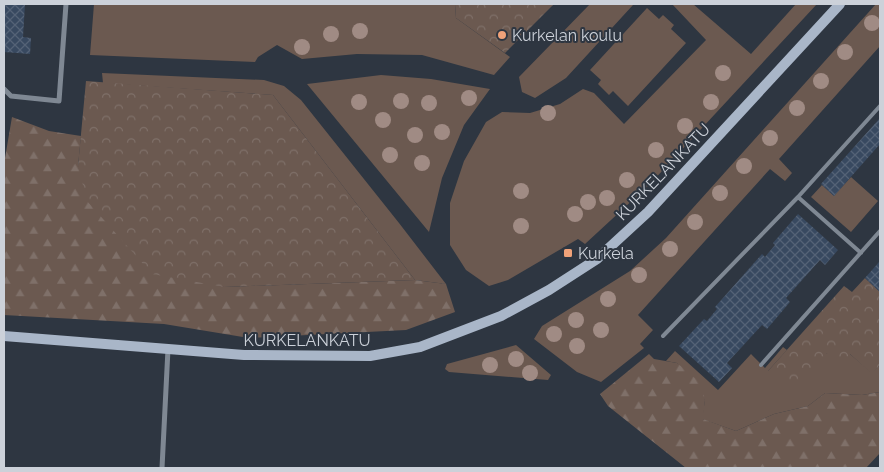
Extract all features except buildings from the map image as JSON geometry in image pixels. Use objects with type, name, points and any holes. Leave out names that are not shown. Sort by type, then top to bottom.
[{"type":"street","points":[[4,90],[11,96],[59,101],[66,4]]},
{"type":"street","name":"KURKELANKATU","points":[[4,336],[244,355],[370,356],[420,347],[501,316],[548,290],[597,259],[648,212],[840,4]]},
{"type":"street","points":[[162,468],[168,348]]},
{"type":"lane","points":[[663,336],[798,197],[880,106]]},
{"type":"lane","points":[[798,197],[861,254]]},
{"type":"lane","points":[[761,365],[880,232]]},
{"type":"green space","points":[[94,4],[455,4],[456,18],[510,57],[494,75],[422,55],[357,54],[302,59],[277,45],[258,57],[255,62],[90,55]]},
{"type":"green space","name":"Kurkelan koulu","points":[[455,4],[554,4],[505,53],[456,18]]},
{"type":"green space","points":[[590,4],[633,5],[566,78],[535,98],[522,92],[519,77]]},
{"type":"green space","points":[[672,4],[693,4],[751,54],[796,4],[817,4],[650,184],[585,244],[578,239],[508,280],[489,286],[466,270],[450,245],[450,203],[464,161],[486,122],[502,112],[530,113],[560,104],[583,89],[594,93],[624,124],[706,40]]},
{"type":"green space","points":[[876,4],[880,4],[880,46],[779,159],[792,173],[785,181],[770,169],[638,315],[653,330],[640,344],[644,348],[601,382],[577,372],[534,339],[542,326],[630,271],[666,238]]},
{"type":"green space","points":[[647,8],[659,19],[663,15],[674,25],[671,29],[686,43],[628,106],[613,91],[609,95],[598,84],[601,80],[590,70]]},
{"type":"green space","points":[[102,73],[264,80],[284,86],[301,100],[446,284],[415,280],[273,95],[103,83]]},
{"type":"green space","points":[[381,75],[431,79],[490,89],[464,125],[442,178],[429,232],[307,84]]},
{"type":"green space","points":[[86,81],[273,95],[415,280],[224,287],[152,274],[87,201],[78,166]]},
{"type":"green space","points":[[12,117],[49,131],[81,136],[78,166],[224,287],[415,280],[446,284],[455,312],[406,330],[249,338],[164,324],[4,315],[4,164]]},
{"type":"green space","points":[[851,177],[878,201],[851,232],[811,197],[822,185],[834,196]]},
{"type":"green space","points":[[865,278],[880,292],[880,365],[872,374],[850,354],[840,365],[827,353],[793,391],[768,371],[844,286],[852,292]]},
{"type":"green space","points":[[516,345],[551,375],[548,380],[449,372],[445,369],[447,364]]},
{"type":"green space","points":[[783,347],[787,350],[768,371],[827,353],[850,354],[872,373],[880,365],[880,392],[862,395],[825,393],[808,406],[774,414],[736,431],[702,419],[705,400],[677,363],[666,361],[675,351],[718,390],[751,354],[765,368]]},
{"type":"green space","points":[[649,354],[654,359],[677,363],[701,383],[705,400],[703,419],[736,431],[774,414],[808,406],[825,393],[862,395],[880,392],[880,453],[866,468],[686,468],[608,406],[600,394]]},
{"type":"place","name":"Kurkelan koulu","points":[[502,35]]},
{"type":"place","name":"Kurkela","points":[[568,253]]}]
